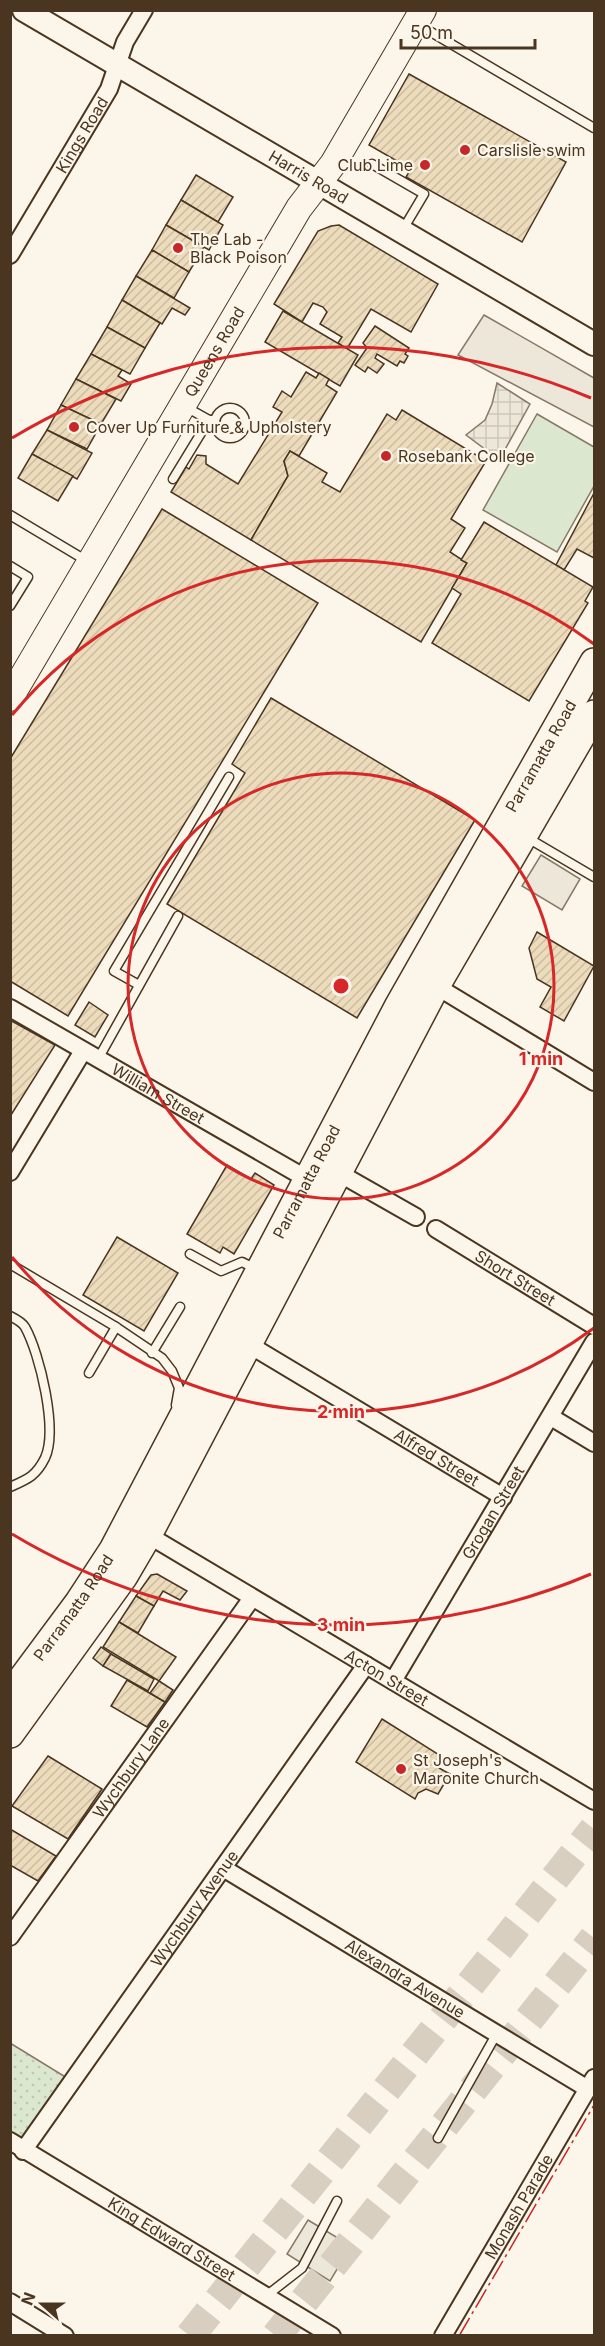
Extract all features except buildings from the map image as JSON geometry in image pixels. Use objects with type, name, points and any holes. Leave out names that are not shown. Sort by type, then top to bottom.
[{"type":"highway","name":"Parramatta Road","points":[[10,1695],[79,1602],[113,1550],[164,1458],[398,1007],[594,662]]},
{"type":"highway","name":"Parramatta Road","points":[[10,1734],[124,1576],[148,1535],[436,986],[594,714]]},
{"type":"main road","name":"Harris Road","points":[[24,10],[594,344]]},
{"type":"main road","name":"Queens Road","points":[[10,698],[299,208],[338,156],[419,17]]},
{"type":"street","name":"Kings Road","points":[[10,255],[109,88],[125,42],[144,10]]},
{"type":"street","points":[[436,986],[594,1082]]},
{"type":"street","name":"William Street","points":[[10,1008],[307,1179]]},
{"type":"street","points":[[10,1173],[90,1055]]},
{"type":"street","points":[[337,1172],[416,1216]]},
{"type":"street","name":"Short Street","points":[[436,1229],[594,1326]]},
{"type":"street","name":"Grogan Street","points":[[393,1681],[594,1342]]},
{"type":"street","name":"Alfred Street","points":[[248,1344],[502,1497]]},
{"type":"street","points":[[550,1417],[594,1443]]},
{"type":"street","name":"Acton Street","points":[[148,1535],[594,1801]]},
{"type":"street","name":"Wychbury Lane","points":[[10,1937],[252,1598]]},
{"type":"street","name":"Wychbury Avenue","points":[[17,2146],[223,1868],[366,1665]]},
{"type":"street","name":"Alexandra Avenue","points":[[223,1868],[497,2033],[591,2083]]},
{"type":"street","name":"Monash Parade","points":[[443,2336],[591,2083]]},
{"type":"street","name":"King Edward Street","points":[[17,2146],[332,2336]]},
{"type":"street","points":[[10,2302],[65,2336]]},
{"type":"lane","points":[[419,17],[594,128]]},
{"type":"lane","points":[[372,165],[424,194],[402,231]]},
{"type":"lane","points":[[173,479],[212,420],[184,405]]},
{"type":"lane","points":[[10,515],[90,563]]},
{"type":"lane","points":[[10,566],[28,577],[10,606]]},
{"type":"lane","points":[[139,985],[114,971],[229,777]]},
{"type":"lane","points":[[523,835],[594,877]]},
{"type":"lane","points":[[90,1055],[139,985],[178,916]]},
{"type":"lane","points":[[190,1254],[221,1271],[242,1262],[260,1271]]},
{"type":"lane","points":[[10,1263],[116,1327],[162,1358],[172,1371],[180,1388],[179,1397],[170,1418],[164,1458]]},
{"type":"lane","points":[[152,1353],[180,1307]]},
{"type":"lane","points":[[10,1316],[24,1324],[38,1362],[50,1413],[46,1456],[32,1477],[10,1487]]},
{"type":"lane","points":[[89,1373],[116,1327]]},
{"type":"lane","points":[[438,2138],[497,2033]]},
{"type":"lane","points":[[266,2296],[302,2268],[337,2201]]},
{"type":"green space","points":[[537,414],[594,447],[594,486],[557,552],[483,510]]},
{"type":"green space","points":[[10,2043],[72,2081],[23,2151],[11,2141]]},
{"type":"shaded area","points":[[484,315],[594,378],[594,427],[458,355]]},
{"type":"shaded area","points":[[497,383],[530,404],[502,455],[497,458],[466,435],[485,420]]},
{"type":"shaded area","points":[[541,855],[580,879],[562,910],[522,886]]},
{"type":"shaded area","points":[[308,2220],[351,2246],[330,2281],[287,2254]]},
{"type":"tunnel","points":[[190,2336],[594,1829]]},
{"type":"tunnel","points":[[276,2336],[594,1938]]},
{"type":"power","points":[[459,2336],[594,2105]]},
{"type":"place","name":"Carslisle swim","points":[[465,150]]},
{"type":"place","name":"Club Lime","points":[[425,165]]},
{"type":"place","name":"The Lab - Black Poison","points":[[178,248]]},
{"type":"place","name":"Cover Up Furniture & Upholstery","points":[[74,427]]},
{"type":"place","name":"Rosebank College","points":[[386,456]]},
{"type":"place","name":"St Joseph's Maronite Church","points":[[401,1769]]}]
